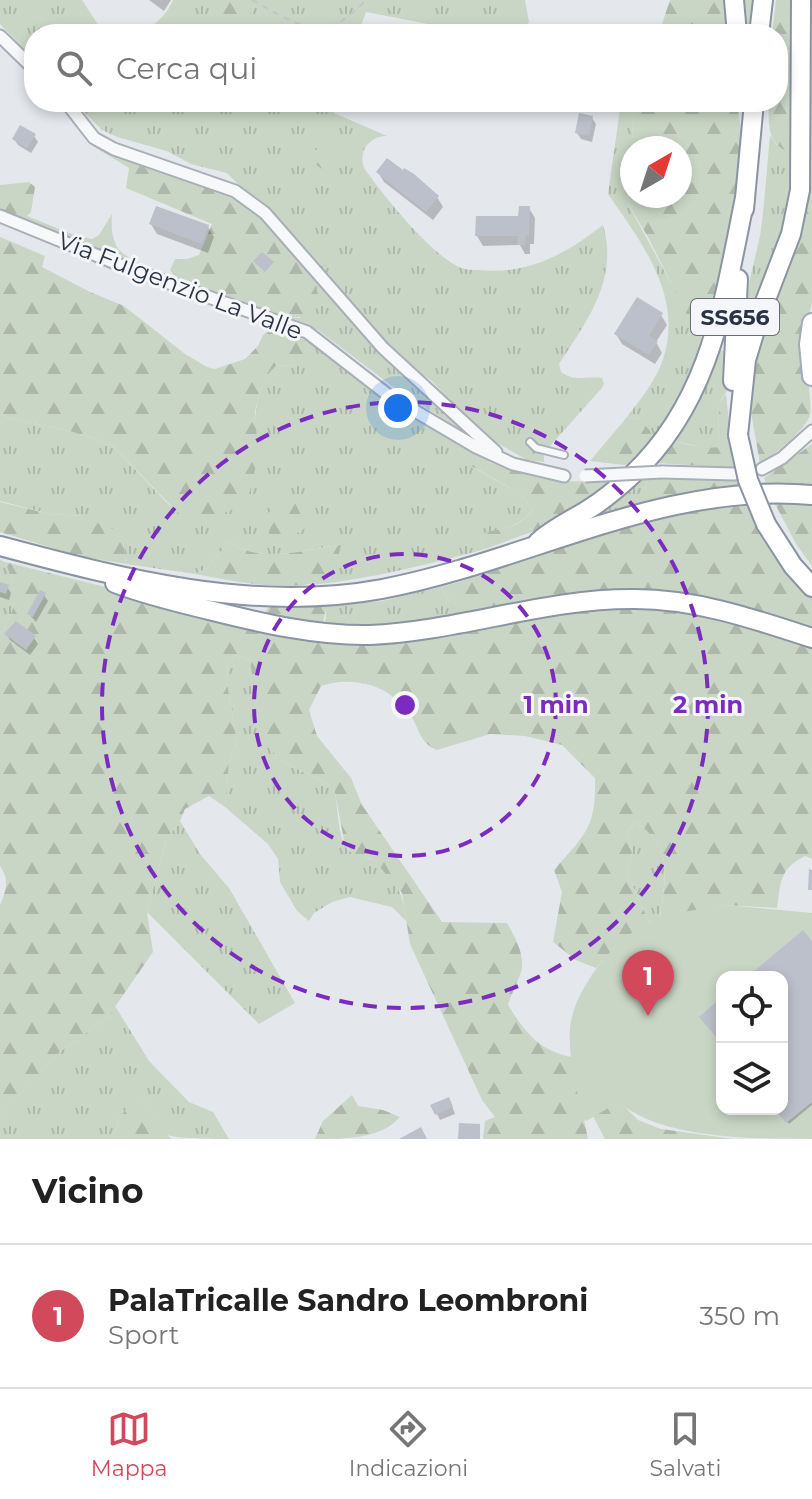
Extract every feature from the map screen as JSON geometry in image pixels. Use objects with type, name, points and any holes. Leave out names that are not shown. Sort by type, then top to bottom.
[{"type":"main road","points":[[734,0],[736,24]]},
{"type":"main road","points":[[760,24],[763,0]]},
{"type":"main road","points":[[738,435],[746,360],[791,234],[800,190],[801,0]]},
{"type":"main road","points":[[743,112],[749,157]]},
{"type":"main road","name":"SS656","points":[[753,112],[734,336],[733,382],[738,435],[748,480],[766,524],[781,549],[812,587]]},
{"type":"main road","points":[[528,550],[545,535],[606,497],[634,473],[670,431],[691,399],[716,334],[745,198]]},
{"type":"main road","points":[[812,323],[809,344],[812,376]]},
{"type":"main road","points":[[0,546],[213,593],[307,597],[382,589],[698,501],[770,492],[812,495]]},
{"type":"main road","points":[[781,549],[812,576]]},
{"type":"main road","points":[[53,560],[142,593],[276,625],[326,633],[368,635],[417,631],[576,603],[635,599],[710,607],[812,638]]},
{"type":"street","points":[[0,36],[24,59]]},
{"type":"street","points":[[74,112],[94,138],[114,149],[235,191],[265,213],[383,348],[473,433],[513,464]]},
{"type":"street","name":"Via Fulgenzio La Valle","points":[[0,216],[130,269],[307,332],[388,395],[476,447],[513,464],[564,476]]},
{"type":"street","points":[[762,469],[782,458],[812,431]]},
{"type":"street","points":[[585,476],[662,472],[734,474]]},
{"type":"lane","points":[[530,442],[536,448],[564,455]]},
{"type":"path","points":[[252,0],[292,21],[306,24]]},
{"type":"path","points":[[333,24],[347,18],[366,0]]},
{"type":"green space","points":[[0,0],[82,0],[98,24],[24,24],[24,49],[0,24]]},
{"type":"green space","points":[[173,0],[525,0],[529,22],[428,24],[366,12],[362,24],[153,24],[166,13]]},
{"type":"green space","points":[[197,0],[259,0],[241,21],[225,19]]},
{"type":"green space","points":[[670,0],[729,0],[732,24],[662,24]]},
{"type":"green space","points":[[738,0],[757,0],[755,24],[743,24]]},
{"type":"green space","points":[[776,0],[797,0],[795,155],[774,141],[769,128],[769,112],[788,112],[788,24],[773,24]]},
{"type":"green space","points":[[805,0],[812,0],[812,302],[806,355],[810,416],[795,437],[760,464],[750,406],[757,337],[792,254],[806,209],[810,165],[805,98]]},
{"type":"green space","points":[[84,112],[334,112],[387,136],[375,138],[367,145],[363,155],[364,168],[423,239],[450,262],[464,269],[498,271],[530,266],[575,245],[603,225],[607,263],[598,299],[559,364],[561,372],[566,375],[602,378],[604,384],[550,446],[537,445],[534,452],[544,455],[544,462],[527,460],[497,443],[469,421],[432,381],[404,362],[363,323],[227,173],[191,164],[167,151],[102,130]]},
{"type":"green space","points":[[620,112],[634,112],[632,136],[620,136],[620,208],[630,208],[698,333],[704,340],[714,335],[652,448],[640,419],[627,417],[660,367],[668,336],[668,313],[656,271],[608,194]]},
{"type":"green space","points":[[634,112],[738,112],[743,144],[742,199],[704,340],[687,315],[631,208],[692,208],[692,136],[632,136]]},
{"type":"green space","points":[[770,135],[776,144],[795,155],[795,197],[750,324],[748,291],[761,230]]},
{"type":"green space","points":[[90,137],[236,196],[262,217],[304,262],[315,279],[319,301],[315,312],[310,316],[289,318],[175,277],[170,270],[175,259],[199,255],[212,224],[126,188],[129,168],[96,148]]},
{"type":"green space","points":[[329,144],[334,148],[331,166],[325,171],[315,164],[313,153],[322,145]]},
{"type":"green space","points":[[29,182],[35,187],[31,212],[23,220],[0,211],[0,185]]},
{"type":"green space","points":[[112,214],[113,238],[117,246],[129,257],[159,272],[145,270],[23,220],[27,216],[92,239],[99,235]]},
{"type":"green space","points":[[0,237],[45,256],[42,267],[124,306],[185,354],[207,367],[215,369],[245,359],[275,325],[308,338],[310,353],[306,361],[295,366],[277,365],[261,389],[255,411],[258,457],[247,503],[204,522],[181,516],[110,443],[8,418],[0,413]]},
{"type":"green space","points":[[304,262],[480,442],[392,386],[318,330],[289,318],[300,318]]},
{"type":"green space","points":[[308,338],[420,420],[495,463],[485,462],[472,467],[521,494],[533,510],[512,526],[486,533],[481,541],[485,549],[398,571],[310,585],[331,570],[340,545],[269,554],[255,553],[230,541],[206,569],[195,574],[126,564],[124,546],[81,516],[50,514],[0,501],[0,413],[8,418],[110,443],[170,506],[255,433],[257,405],[266,380],[277,365],[295,366]]},
{"type":"green space","points":[[728,350],[727,391],[719,403],[718,447],[710,449],[674,441],[699,402],[719,351]]},
{"type":"green space","points":[[726,394],[734,468],[656,463],[674,441],[718,447],[719,403]]},
{"type":"green space","points":[[627,417],[640,419],[653,439],[640,464],[590,461]]},
{"type":"green space","points":[[812,444],[812,488],[767,486],[764,478]]},
{"type":"green space","points":[[485,462],[546,479],[578,482],[620,480],[559,522],[485,549],[481,541],[486,532],[518,523],[533,510],[521,494],[471,466]]},
{"type":"green space","points":[[737,476],[742,492],[647,506],[644,496],[647,479]]},
{"type":"green space","points":[[647,479],[647,506],[603,518],[600,510],[634,480]]},
{"type":"green space","points":[[278,497],[294,501],[307,527],[284,542],[270,538],[266,518]]},
{"type":"green space","points":[[773,500],[812,501],[812,566],[796,544]]},
{"type":"green space","points":[[746,501],[775,552],[812,598],[812,631],[690,597],[461,621],[441,587],[621,527]]},
{"type":"green space","points":[[0,502],[50,514],[81,516],[113,529],[124,546],[126,564],[79,556],[0,532]]},
{"type":"green space","points":[[230,541],[255,553],[269,554],[341,545],[334,569],[324,579],[309,584],[269,585],[195,574],[206,569]]},
{"type":"green space","points":[[0,560],[5,562],[9,572],[14,599],[10,616],[0,634]]},
{"type":"green space","points":[[5,562],[290,633],[636,603],[699,611],[812,646],[812,859],[805,856],[786,871],[777,908],[726,905],[660,918],[665,876],[662,853],[648,832],[635,822],[627,832],[632,852],[627,873],[649,922],[614,948],[596,968],[576,960],[553,942],[562,892],[554,870],[587,829],[594,808],[595,778],[562,745],[525,736],[490,734],[437,750],[424,740],[403,705],[382,690],[359,682],[321,686],[309,710],[317,736],[351,778],[362,805],[442,922],[507,923],[518,944],[522,961],[508,1005],[520,1024],[541,1045],[571,1057],[588,1139],[483,1139],[485,1121],[495,1117],[482,1100],[410,944],[402,893],[379,866],[369,858],[355,855],[345,846],[334,787],[281,761],[263,741],[250,661],[236,655],[228,661],[227,682],[237,743],[229,762],[225,807],[209,796],[185,809],[167,838],[147,912],[153,952],[108,1017],[58,1053],[0,1115],[0,905],[6,885],[0,866],[0,634],[10,616],[14,599]]},
{"type":"green space","points":[[441,587],[461,621],[323,627],[326,610],[323,605],[382,601]]},
{"type":"green space","points":[[270,605],[323,605],[326,609],[322,627],[271,619],[265,612]]},
{"type":"green space","points":[[236,655],[250,661],[281,761],[334,787],[340,830],[346,848],[386,870],[397,886],[406,921],[392,907],[350,897],[332,902],[314,913],[309,921],[297,911],[280,882],[278,859],[268,844],[225,807],[229,762],[237,743],[227,682],[228,661]]},
{"type":"green space","points":[[180,821],[200,854],[229,888],[295,1003],[259,1024],[147,912],[167,838]]},
{"type":"green space","points":[[635,822],[656,842],[664,864],[660,918],[649,922],[627,873],[632,852],[627,832]]},
{"type":"green space","points":[[726,905],[812,913],[812,1139],[737,1137],[683,1130],[637,1114],[619,1102],[583,1120],[570,1041],[573,1013],[580,996],[601,963],[629,935],[659,918]]},
{"type":"green space","points":[[115,1006],[149,1061],[189,1102],[213,1112],[229,1139],[165,1134],[144,1102],[129,1106],[119,1119],[114,1139],[0,1139],[0,1115],[5,1109],[58,1053],[108,1017]]},
{"type":"green space","points":[[606,1088],[638,1120],[661,1129],[733,1139],[605,1139],[591,1112]]},
{"type":"green space","points":[[352,1095],[358,1106],[383,1110],[400,1117],[373,1134],[315,1139],[323,1121]]},
{"type":"green space","points":[[144,1102],[172,1139],[114,1139],[119,1119],[129,1105]]},
{"type":"building","points":[[579,113],[593,116],[589,136],[575,133]]},
{"type":"building","points":[[20,125],[36,134],[27,148],[12,139]]},
{"type":"building","points":[[387,158],[414,174],[439,196],[426,212],[376,172]]},
{"type":"building","points":[[156,206],[209,225],[202,244],[149,224]]},
{"type":"building","points":[[519,206],[530,206],[529,235],[526,235],[525,245],[517,245],[518,236],[475,236],[476,216],[518,216]]},
{"type":"building","points":[[262,252],[274,262],[265,272],[253,261]]},
{"type":"building","points":[[637,297],[663,313],[649,336],[658,341],[649,355],[614,334]]},
{"type":"building","points":[[0,582],[9,585],[6,594],[0,592]]},
{"type":"building","points":[[40,590],[46,593],[33,617],[27,614]]},
{"type":"building","points":[[16,621],[36,636],[26,650],[4,634]]},
{"type":"building","points":[[809,869],[812,870],[812,890],[808,890]]},
{"type":"building","points":[[803,930],[812,941],[812,1102],[786,1123],[780,1115],[788,1115],[788,971],[754,971]]},
{"type":"building","points":[[716,1002],[716,1037],[699,1017]]},
{"type":"building","points":[[449,1097],[453,1107],[435,1115],[430,1105]]},
{"type":"building","points":[[459,1123],[480,1124],[480,1139],[458,1139]]},
{"type":"building","points":[[421,1127],[427,1139],[399,1139]]},
{"type":"place","name":"PalaTricalle Sandro Leombroni","points":[[648,1016]]}]
